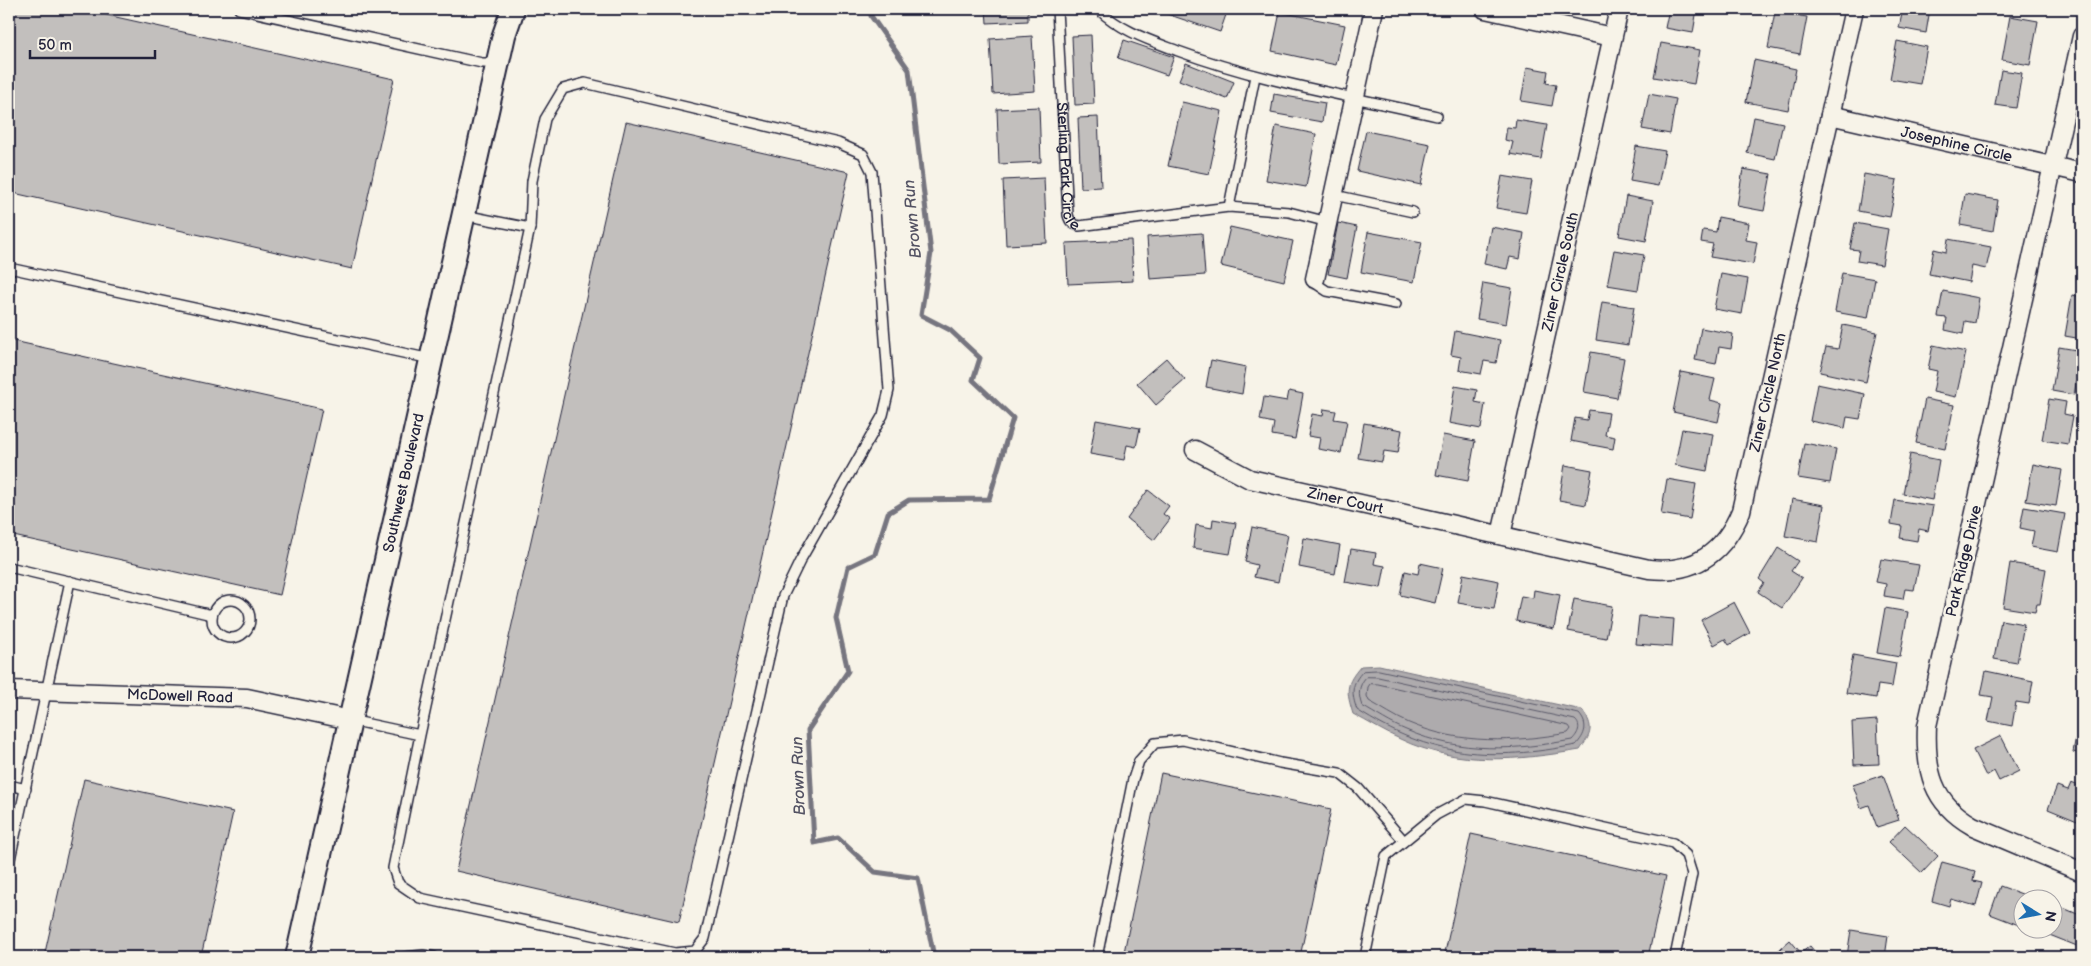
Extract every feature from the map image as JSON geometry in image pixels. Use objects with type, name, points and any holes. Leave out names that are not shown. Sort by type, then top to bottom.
[{"type":"street","name":"Southwest Boulevard","points":[[297,957],[497,63],[513,9]]},
{"type":"street","points":[[1315,279],[1374,9]]},
{"type":"street","points":[[1485,9],[1612,38]]},
{"type":"street","name":"Ziner Circle South","points":[[1501,535],[1619,9]]},
{"type":"street","name":"Ziner Circle North","points":[[1501,535],[1663,571],[1689,566],[1707,558],[1722,546],[1733,530],[1741,512],[1854,9]]},
{"type":"street","name":"Park Ridge Drive","points":[[2082,36],[1927,726],[1926,750],[1930,774],[1937,791],[1946,805],[1958,817],[1973,826],[2082,872]]},
{"type":"street","name":"Josephine Circle","points":[[1830,115],[2082,173]]},
{"type":"street","name":"Ziner Court","points":[[1195,450],[1250,479],[1501,535]]},
{"type":"street","name":"McDowell Road","points":[[9,690],[247,698],[350,720]]},
{"type":"lane","points":[[239,9],[482,63],[497,63]]},
{"type":"lane","name":"Sterling Park Circle","points":[[1057,9],[1070,221],[1079,226],[1229,208],[1289,212],[1328,222]]},
{"type":"lane","points":[[1098,9],[1119,26],[1140,37],[1213,64],[1255,76],[1437,116]]},
{"type":"lane","points":[[1229,208],[1255,76]]},
{"type":"lane","points":[[585,84],[838,143],[862,154],[872,172],[889,390],[883,415],[800,561],[784,596],[705,938],[695,951],[675,953],[420,898],[398,882],[393,868],[420,735],[530,228],[532,181],[545,119],[564,90],[585,84]]},
{"type":"lane","points":[[1334,195],[1413,212]]},
{"type":"lane","points":[[463,215],[530,228]]},
{"type":"lane","points":[[9,268],[431,359]]},
{"type":"lane","points":[[1315,279],[1318,285],[1328,291],[1396,304]]},
{"type":"lane","points":[[9,567],[212,615]]},
{"type":"lane","points":[[9,864],[48,691],[70,581]]},
{"type":"lane","points":[[224,601],[237,601],[247,608],[250,621],[245,632],[234,638],[228,638],[218,632],[212,622],[212,615],[219,604],[224,601]]},
{"type":"lane","points":[[350,720],[420,735]]},
{"type":"lane","points":[[1097,957],[1133,779],[1139,761],[1155,743],[1183,740],[1339,773],[1358,788],[1404,841]]},
{"type":"lane","points":[[9,785],[26,789]]},
{"type":"lane","points":[[1365,957],[1386,856],[1436,815],[1466,799],[1485,801],[1673,843],[1686,855],[1692,874],[1674,957]]},
{"type":"lane","points":[[404,957],[423,955],[434,957]]},
{"type":"water","points":[[1379,665],[1582,710],[1589,721],[1589,735],[1580,750],[1512,758],[1466,757],[1422,748],[1394,736],[1353,714],[1348,693],[1352,678],[1361,666]]},
{"type":"building","points":[[9,9],[80,9],[394,79],[352,269],[9,192]]},
{"type":"building","points":[[986,9],[1028,9],[1028,21],[987,23]]},
{"type":"building","points":[[1169,9],[1228,9],[1220,32],[1167,14]]},
{"type":"building","points":[[1669,9],[1697,9],[1693,33],[1665,28]]},
{"type":"building","points":[[1903,9],[1930,9],[1926,33],[1899,28]]},
{"type":"building","points":[[1280,12],[1345,25],[1336,65],[1272,51]]},
{"type":"building","points":[[1775,12],[1807,17],[1800,54],[1768,48]]},
{"type":"building","points":[[2010,16],[2038,21],[2030,65],[2002,60]]},
{"type":"building","points":[[1091,35],[1094,104],[1075,105],[1072,36]]},
{"type":"building","points":[[1032,36],[1035,91],[993,94],[990,39]]},
{"type":"building","points":[[1124,40],[1174,57],[1167,75],[1118,58]]},
{"type":"building","points":[[1897,41],[1927,47],[1920,84],[1890,79]]},
{"type":"building","points":[[1661,43],[1700,50],[1694,84],[1654,77]]},
{"type":"building","points":[[1754,60],[1796,69],[1788,110],[1746,102]]},
{"type":"building","points":[[1186,63],[1234,82],[1227,99],[1179,80]]},
{"type":"building","points":[[1527,67],[1548,71],[1546,83],[1556,85],[1552,106],[1521,101]]},
{"type":"building","points":[[2001,70],[2022,73],[2016,108],[1995,105]]},
{"type":"building","points":[[1274,94],[1325,103],[1322,122],[1271,113]]},
{"type":"building","points":[[1649,94],[1676,99],[1670,134],[1642,129]]},
{"type":"building","points":[[1182,102],[1222,111],[1209,174],[1168,166]]},
{"type":"building","points":[[1039,107],[1041,162],[999,164],[997,109]]},
{"type":"building","points":[[1098,117],[1101,187],[1081,188],[1078,118]]},
{"type":"building","points":[[1754,117],[1783,123],[1775,159],[1747,153]]},
{"type":"building","points":[[1516,120],[1547,125],[1541,159],[1510,154],[1513,142],[1505,140],[1507,127],[1515,128]]},
{"type":"building","points":[[626,122],[849,172],[679,922],[456,871]]},
{"type":"building","points":[[1276,126],[1316,134],[1306,187],[1266,180]]},
{"type":"building","points":[[1366,131],[1430,144],[1421,185],[1357,171]]},
{"type":"building","points":[[1636,146],[1665,151],[1658,186],[1630,181]]},
{"type":"building","points":[[1743,169],[1771,174],[1764,211],[1737,206]]},
{"type":"building","points":[[1864,174],[1897,180],[1890,217],[1858,211]]},
{"type":"building","points":[[1502,176],[1532,181],[1526,213],[1496,208]]},
{"type":"building","points":[[1044,178],[1047,243],[1006,245],[1003,180]]},
{"type":"building","points":[[1965,194],[1998,200],[1993,231],[1960,225]]},
{"type":"building","points":[[1626,196],[1653,201],[1646,241],[1619,236]]},
{"type":"building","points":[[1718,217],[1749,223],[1746,240],[1757,242],[1753,264],[1710,257],[1713,244],[1701,242],[1703,230],[1716,232]]},
{"type":"building","points":[[1338,223],[1357,227],[1347,278],[1328,274]]},
{"type":"building","points":[[1855,223],[1888,229],[1882,265],[1857,261],[1859,250],[1850,249]]},
{"type":"building","points":[[1230,227],[1293,241],[1284,281],[1221,266]]},
{"type":"building","points":[[1491,227],[1524,233],[1520,259],[1510,257],[1507,269],[1484,264]]},
{"type":"building","points":[[1368,232],[1422,242],[1414,282],[1361,272]]},
{"type":"building","points":[[1202,233],[1205,275],[1150,279],[1147,237]]},
{"type":"building","points":[[1948,239],[1991,247],[1986,269],[1972,266],[1969,282],[1929,274],[1934,249],[1946,252]]},
{"type":"building","points":[[1131,240],[1133,281],[1068,284],[1066,243]]},
{"type":"building","points":[[2082,243],[2082,266],[2078,265]]},
{"type":"building","points":[[1614,250],[1644,255],[1638,290],[1607,285]]},
{"type":"building","points":[[1842,273],[1875,279],[1868,318],[1835,312]]},
{"type":"building","points":[[1721,274],[1748,279],[1742,314],[1714,309]]},
{"type":"building","points":[[1483,283],[1512,288],[1506,324],[1477,319]]},
{"type":"building","points":[[1943,291],[1979,298],[1975,323],[1965,321],[1963,334],[1945,330],[1947,318],[1938,317]]},
{"type":"building","points":[[2072,295],[2082,297],[2082,339],[2065,336]]},
{"type":"building","points":[[1602,302],[1634,307],[1628,345],[1596,340]]},
{"type":"building","points":[[1843,325],[1877,332],[1866,382],[1820,372],[1826,347],[1838,349]]},
{"type":"building","points":[[1701,328],[1733,334],[1731,349],[1719,347],[1716,364],[1695,360]]},
{"type":"building","points":[[1455,331],[1500,340],[1496,363],[1484,361],[1481,374],[1459,370],[1461,357],[1451,355]]},
{"type":"building","points":[[9,340],[322,409],[280,595],[9,535]]},
{"type":"building","points":[[1933,345],[1966,352],[1956,397],[1933,392],[1937,371],[1928,369]]},
{"type":"building","points":[[2059,347],[2082,351],[2074,395],[2052,391]]},
{"type":"building","points":[[1591,352],[1624,358],[1617,398],[1584,392]]},
{"type":"building","points":[[1166,358],[1185,380],[1156,405],[1137,383]]},
{"type":"building","points":[[1211,360],[1246,367],[1242,394],[1206,387]]},
{"type":"building","points":[[1681,372],[1715,379],[1710,400],[1722,403],[1718,422],[1673,412]]},
{"type":"building","points":[[1817,384],[1865,394],[1860,419],[1847,417],[1845,428],[1810,421]]},
{"type":"building","points":[[1455,386],[1477,390],[1475,402],[1485,404],[1481,429],[1449,423]]},
{"type":"building","points":[[1289,391],[1303,394],[1295,439],[1272,435],[1274,423],[1260,420],[1264,397],[1287,401]]},
{"type":"building","points":[[1925,399],[1954,405],[1945,449],[1916,443]]},
{"type":"building","points":[[2049,399],[2066,402],[2064,414],[2073,416],[2068,444],[2042,440]]},
{"type":"building","points":[[1324,409],[1336,411],[1334,419],[1347,421],[1341,453],[1318,449],[1320,438],[1308,436],[1312,414],[1323,416]]},
{"type":"building","points":[[1589,410],[1609,413],[1605,435],[1615,437],[1613,449],[1571,441],[1575,418],[1587,420]]},
{"type":"building","points":[[1096,420],[1140,428],[1136,447],[1127,445],[1124,460],[1090,454]]},
{"type":"building","points":[[1364,423],[1402,430],[1398,453],[1384,451],[1382,462],[1358,458]]},
{"type":"building","points":[[1682,429],[1713,434],[1707,471],[1675,465]]},
{"type":"building","points":[[1443,435],[1475,441],[1468,481],[1436,475]]},
{"type":"building","points":[[1804,443],[1836,449],[1830,483],[1798,478]]},
{"type":"building","points":[[1910,454],[1939,460],[1932,500],[1903,494]]},
{"type":"building","points":[[2033,464],[2062,470],[2056,506],[2026,501]]},
{"type":"building","points":[[1565,465],[1592,470],[1586,505],[1559,500]]},
{"type":"building","points":[[1667,479],[1696,484],[1690,519],[1661,514]]},
{"type":"building","points":[[1148,490],[1169,506],[1163,514],[1170,519],[1154,540],[1127,519]]},
{"type":"building","points":[[1792,499],[1824,505],[1818,542],[1785,536]]},
{"type":"building","points":[[1895,500],[1933,506],[1928,531],[1919,529],[1917,541],[1900,538],[1902,526],[1891,524]]},
{"type":"building","points":[[2024,507],[2065,514],[2058,552],[2031,547],[2034,531],[2020,528]]},
{"type":"building","points":[[1213,519],[1236,523],[1230,554],[1193,548],[1196,525],[1212,528]]},
{"type":"building","points":[[1252,527],[1288,535],[1278,582],[1254,577],[1257,565],[1245,562]]},
{"type":"building","points":[[1304,538],[1340,545],[1335,574],[1299,567]]},
{"type":"building","points":[[1778,548],[1798,561],[1791,571],[1802,578],[1782,608],[1758,592],[1764,583],[1759,579]]},
{"type":"building","points":[[1351,549],[1376,553],[1374,564],[1385,566],[1381,588],[1345,582]]},
{"type":"building","points":[[1881,559],[1919,565],[1914,590],[1905,589],[1903,599],[1884,596],[1886,584],[1876,582]]},
{"type":"building","points":[[1420,563],[1443,568],[1435,603],[1400,595],[1405,571],[1418,574]]},
{"type":"building","points":[[2010,563],[2046,569],[2040,604],[2037,604],[2035,612],[2003,607]]},
{"type":"building","points":[[1463,574],[1499,581],[1494,609],[1458,603]]},
{"type":"building","points":[[1534,590],[1560,595],[1554,629],[1516,621],[1521,596],[1533,598]]},
{"type":"building","points":[[1574,599],[1612,606],[1606,638],[1568,631]]},
{"type":"building","points":[[1734,602],[1750,633],[1729,645],[1725,639],[1714,645],[1701,620]]},
{"type":"building","points":[[1885,608],[1908,612],[1900,657],[1877,653]]},
{"type":"building","points":[[1639,616],[1674,619],[1672,647],[1636,644]]},
{"type":"building","points":[[2001,620],[2024,624],[2017,663],[1994,659]]},
{"type":"building","points":[[1853,655],[1896,663],[1892,687],[1878,685],[1876,698],[1846,693]]},
{"type":"building","points":[[1986,671],[2033,681],[2029,704],[2016,702],[2012,726],[1988,721],[1993,697],[1981,695]]},
{"type":"building","points":[[1877,720],[1879,764],[1854,765],[1852,722]]},
{"type":"building","points":[[2078,726],[2082,727],[2082,754],[2073,752]]},
{"type":"building","points":[[2001,736],[2019,771],[1999,781],[1994,771],[1986,776],[1973,750]]},
{"type":"building","points":[[1161,773],[1331,809],[1300,957],[1123,957]]},
{"type":"building","points":[[1883,775],[1899,820],[1877,827],[1869,805],[1861,808],[1853,785]]},
{"type":"building","points":[[84,779],[233,812],[201,957],[44,957]]},
{"type":"building","points":[[2071,783],[2082,787],[2078,796],[2082,798],[2082,823],[2048,809],[2057,786],[2068,790]]},
{"type":"building","points":[[1905,825],[1938,856],[1922,873],[1889,842]]},
{"type":"building","points":[[1471,834],[1666,876],[1648,957],[1444,957]]},
{"type":"building","points":[[1942,862],[1975,871],[1973,881],[1982,883],[1976,906],[1951,899],[1949,906],[1932,901]]},
{"type":"building","points":[[2000,886],[2014,891],[2014,923],[1990,914]]},
{"type":"building","points":[[2064,908],[2082,916],[2082,948],[2057,938],[2064,938]]},
{"type":"building","points":[[1851,930],[1888,936],[1885,957],[1847,956]]},
{"type":"building","points":[[1790,940],[1801,953],[1810,946],[1819,957],[1771,957]]},
{"type":"building","points":[[1921,951],[1928,957],[1915,957]]},
{"type":"waterway","name":"Brown Run","points":[[872,9],[871,16],[909,70],[931,253],[921,315],[950,330],[980,358],[973,380],[1013,418],[989,499],[909,500],[888,513],[875,554],[848,567],[836,618],[848,671],[808,730],[814,843],[838,838],[875,872],[918,878],[934,957]]}]
